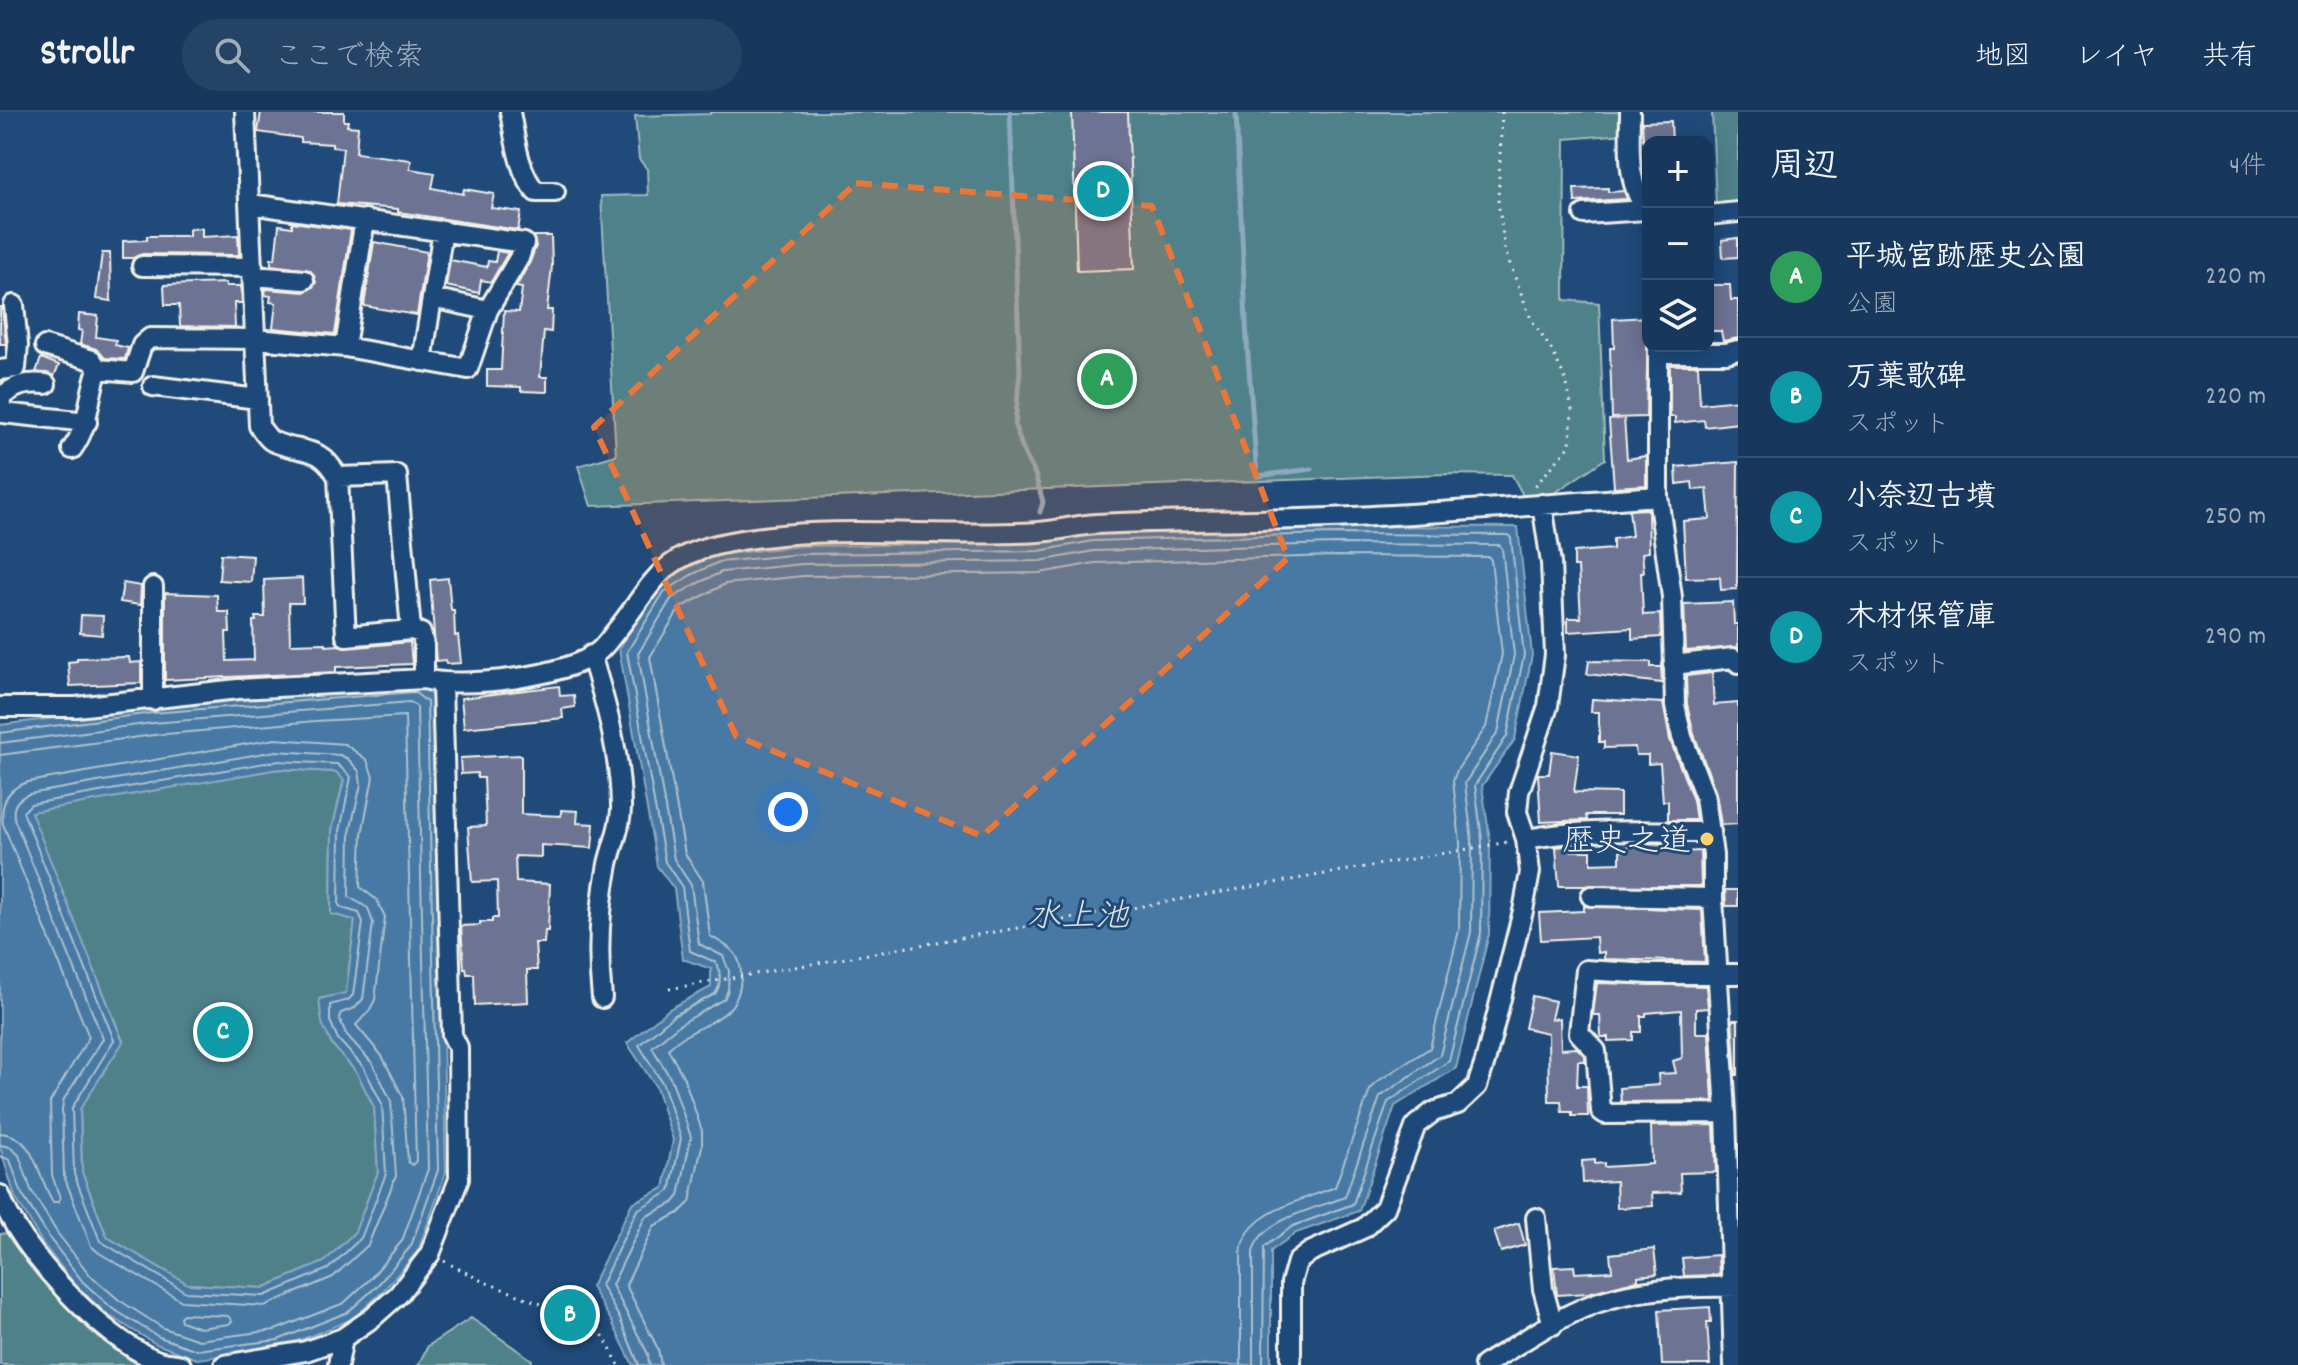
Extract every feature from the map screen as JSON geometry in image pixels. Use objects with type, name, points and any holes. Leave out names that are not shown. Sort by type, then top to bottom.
[{"type":"street","points":[[224,1365],[306,1351],[343,1338],[372,1318],[398,1295],[430,1254],[459,1179],[458,1047],[452,1035],[433,681],[421,633],[411,630],[346,636],[338,477],[331,464],[314,451],[270,440],[259,426],[245,112]]},
{"type":"street","points":[[510,112],[519,157],[530,185],[536,192],[555,192]]},
{"type":"street","points":[[1630,112],[1631,177],[1637,197],[1645,208]]},
{"type":"street","points":[[98,369],[133,372],[142,345],[150,338],[256,339],[345,347],[468,369],[488,310],[519,258],[524,243],[250,204]]},
{"type":"street","points":[[1584,214],[1642,211]]},
{"type":"street","points":[[1714,214],[1738,212]]},
{"type":"street","points":[[345,347],[365,219]]},
{"type":"street","points":[[422,361],[443,230]]},
{"type":"street","points":[[142,266],[253,271],[304,280]]},
{"type":"street","points":[[432,298],[488,310]]},
{"type":"street","points":[[0,370],[16,368],[18,345],[14,305]]},
{"type":"street","points":[[45,346],[92,360],[98,369]]},
{"type":"street","points":[[1709,352],[1738,350]]},
{"type":"street","points":[[1658,352],[1658,496],[1672,597],[1678,723],[1705,797],[1711,832],[1717,972],[1732,1088],[1726,1113],[1734,1287],[1734,1365]]},
{"type":"street","points":[[72,449],[87,422],[90,392],[98,369]]},
{"type":"street","points":[[46,384],[29,382],[12,388],[0,399],[3,413],[87,422]]},
{"type":"street","points":[[153,386],[258,399]]},
{"type":"street","points":[[338,477],[397,475],[411,630]]},
{"type":"street","points":[[0,707],[76,707],[238,689],[533,676],[599,651],[622,624],[652,579],[679,558],[715,545],[782,536],[874,531],[1039,532],[1093,524],[1332,518],[1658,496]]},
{"type":"street","points":[[1291,1365],[1291,1283],[1297,1262],[1310,1252],[1364,1228],[1385,1208],[1416,1125],[1433,1112],[1458,1104],[1477,1086],[1523,911],[1530,872],[1526,839],[1517,812],[1519,792],[1548,706],[1555,655],[1551,563],[1537,504]]},
{"type":"street","points":[[153,587],[153,700]]},
{"type":"street","points":[[591,655],[607,709],[622,808],[607,867],[600,922],[597,952],[602,998]]},
{"type":"street","points":[[1673,665],[1733,658],[1738,663]]},
{"type":"street","points":[[1526,839],[1605,831],[1711,832]]},
{"type":"street","points":[[1591,896],[1713,898]]},
{"type":"street","points":[[1726,1113],[1605,1114],[1601,1111],[1596,1051],[1579,1033],[1586,970],[1738,974]]},
{"type":"street","points":[[0,1195],[7,1214],[52,1274],[107,1331],[156,1360],[181,1365]]},
{"type":"street","points":[[1536,1218],[1543,1289],[1553,1325]]},
{"type":"street","points":[[1484,1365],[1553,1325],[1608,1299],[1646,1291],[1734,1287]]},
{"type":"street","points":[[338,1365],[343,1338]]},
{"type":"path","points":[[1502,112],[1498,200],[1505,251],[1531,319],[1566,380],[1572,410],[1570,446],[1534,487],[1537,504]]},
{"type":"path","points":[[669,989],[1526,839]]},
{"type":"path","points":[[430,1254],[482,1281],[593,1327],[601,1332],[619,1365]]},
{"type":"highlighted area","points":[[856,183],[1152,206],[1288,558],[982,836],[736,736],[594,427]]},
{"type":"green space","points":[[711,112],[1625,112],[1625,134],[1565,139],[1564,300],[1599,303],[1605,459],[1547,498],[1525,499],[1512,475],[1446,474],[591,506],[578,466],[616,455],[601,196],[648,195],[647,169],[639,159],[635,116]]},
{"type":"green space","points":[[1712,112],[1738,112],[1738,205],[1716,206]]},
{"type":"green space","points":[[278,769],[336,772],[344,779],[332,830],[331,914],[355,920],[346,993],[319,999],[331,1043],[357,1073],[374,1107],[378,1172],[355,1232],[324,1262],[263,1288],[188,1284],[107,1237],[82,1172],[80,1109],[123,1041],[30,812]]},
{"type":"green space","points":[[13,1232],[55,1293],[88,1328],[127,1356],[150,1365],[0,1365],[0,1234]]},
{"type":"green space","points":[[471,1318],[532,1360],[531,1365],[418,1365],[428,1346]]},
{"type":"water","name":"水上池","points":[[1334,526],[1518,527],[1532,655],[1515,739],[1482,786],[1490,840],[1489,934],[1456,1068],[1395,1106],[1359,1211],[1296,1233],[1271,1251],[1271,1365],[633,1365],[591,1287],[632,1203],[664,1188],[673,1140],[656,1087],[627,1043],[669,1009],[711,987],[711,969],[683,959],[674,889],[657,866],[619,649],[658,586],[716,555],[801,546],[1039,543],[1092,533]]},
{"type":"water","points":[[418,684],[436,699],[446,1172],[418,1251],[382,1292],[353,1319],[280,1348],[197,1359],[156,1344],[108,1315],[77,1287],[43,1244],[15,1197],[0,1147],[0,725],[151,706]],"holes":[[[278,769],[336,772],[344,780],[332,830],[331,914],[355,920],[346,993],[319,999],[322,1023],[331,1043],[357,1073],[374,1107],[378,1172],[355,1232],[324,1262],[263,1288],[188,1284],[107,1237],[82,1172],[80,1109],[123,1042],[31,812]]]},
{"type":"building","points":[[261,112],[344,112],[347,126],[358,127],[356,153],[411,160],[410,169],[435,173],[432,188],[463,194],[464,189],[494,194],[491,208],[521,212],[518,230],[398,212],[398,209],[337,204],[343,148],[258,132]]},
{"type":"building","points":[[1072,112],[1128,112],[1134,269],[1077,271]]},
{"type":"building","points":[[1671,121],[1672,136],[1643,136],[1642,122]]},
{"type":"building","points":[[1608,188],[1608,192],[1624,191],[1627,199],[1575,202],[1574,189]]},
{"type":"building","points":[[292,222],[351,230],[335,334],[273,328],[276,303],[270,302],[271,296],[265,295],[266,289],[304,292],[316,282],[310,270],[271,265],[271,259],[275,259],[279,225],[292,227]]},
{"type":"building","points":[[202,228],[202,237],[238,235],[239,255],[142,254],[123,258],[123,241],[147,240],[147,236],[189,236],[189,229]]},
{"type":"building","points":[[533,236],[551,236],[552,266],[547,310],[552,310],[551,332],[544,331],[540,377],[547,377],[547,392],[487,386],[487,370],[501,370],[504,311],[519,312],[522,288],[516,287],[536,246]]},
{"type":"building","points":[[1738,238],[1738,257],[1723,258],[1722,240]]},
{"type":"building","points":[[374,242],[427,252],[417,315],[364,306]]},
{"type":"building","points":[[497,251],[508,253],[491,282],[481,280],[479,293],[446,286],[450,260],[487,267],[488,261],[495,262]]},
{"type":"building","points":[[102,253],[110,253],[111,301],[96,299]]},
{"type":"building","points":[[226,283],[226,286],[241,286],[242,303],[234,303],[235,327],[180,326],[179,305],[165,305],[164,285]]},
{"type":"building","points":[[1714,285],[1730,285],[1731,300],[1738,300],[1738,338],[1723,341],[1721,331],[1714,331]]},
{"type":"building","points":[[2,307],[6,344],[0,344]]},
{"type":"building","points":[[79,314],[98,316],[96,337],[116,340],[115,345],[128,348],[125,359],[105,358],[96,349],[80,344],[82,331],[78,330]]},
{"type":"building","points":[[1642,317],[1642,352],[1647,352],[1646,417],[1612,418],[1610,348],[1614,348],[1613,319]]},
{"type":"building","points":[[41,358],[59,365],[54,376],[36,372]]},
{"type":"building","points":[[1670,365],[1698,365],[1700,404],[1738,400],[1738,423],[1705,427],[1704,420],[1675,423],[1675,417],[1670,417]]},
{"type":"building","points":[[1624,418],[1627,459],[1646,456],[1646,485],[1614,487],[1609,420]]},
{"type":"building","points":[[1738,462],[1737,589],[1721,590],[1720,577],[1686,578],[1683,521],[1710,519],[1707,489],[1693,490],[1692,482],[1677,484],[1676,467]]},
{"type":"building","points":[[1648,509],[1649,552],[1642,553],[1644,572],[1641,572],[1643,615],[1660,614],[1661,637],[1632,639],[1632,628],[1568,632],[1568,618],[1581,618],[1574,552],[1613,549],[1613,539],[1632,536],[1629,510]]},
{"type":"building","points":[[221,554],[253,556],[251,582],[219,580]]},
{"type":"building","points":[[302,578],[303,603],[289,603],[290,644],[326,643],[326,646],[347,648],[410,642],[412,664],[336,667],[336,672],[165,680],[165,593],[217,595],[218,612],[229,612],[227,661],[254,660],[253,621],[256,621],[255,617],[265,617],[264,580]]},
{"type":"building","points":[[448,578],[461,663],[446,664],[445,660],[436,661],[430,580]]},
{"type":"building","points":[[123,583],[141,586],[140,605],[120,602]]},
{"type":"building","points":[[1733,602],[1734,624],[1738,624],[1738,647],[1686,651],[1684,604]]},
{"type":"building","points":[[81,615],[103,616],[102,635],[80,633]]},
{"type":"building","points":[[129,657],[130,663],[141,662],[141,683],[70,686],[68,662],[77,661],[77,658]]},
{"type":"building","points":[[1589,661],[1651,662],[1651,667],[1661,667],[1662,683],[1587,674]]},
{"type":"building","points":[[1712,673],[1714,705],[1738,703],[1738,824],[1721,825],[1716,793],[1694,734],[1687,704],[1686,676]]},
{"type":"building","points":[[559,686],[560,696],[574,695],[575,707],[562,709],[563,718],[464,728],[461,698]]},
{"type":"building","points":[[1592,699],[1663,703],[1670,740],[1693,800],[1696,820],[1668,820],[1668,801],[1663,801],[1660,763],[1648,764],[1648,755],[1636,755],[1635,747],[1604,748],[1604,742],[1599,742],[1599,712],[1591,712]]},
{"type":"building","points":[[1552,751],[1579,755],[1574,792],[1620,793],[1620,815],[1586,815],[1587,820],[1541,822],[1538,774],[1549,774]]},
{"type":"building","points":[[521,755],[521,814],[561,816],[561,810],[578,811],[577,823],[594,824],[592,848],[541,845],[541,857],[515,856],[516,882],[550,884],[548,931],[545,931],[544,943],[535,943],[537,970],[527,970],[528,1002],[475,1005],[474,974],[467,974],[464,969],[461,926],[480,925],[480,922],[492,922],[492,918],[498,918],[497,881],[472,882],[468,827],[486,826],[484,778],[477,778],[477,773],[461,774],[460,758]]},
{"type":"building","points":[[1637,843],[1680,844],[1680,852],[1700,851],[1701,886],[1559,886],[1556,847],[1572,845],[1572,851],[1591,851],[1591,864],[1620,863],[1620,851],[1624,851],[1624,847],[1638,847]]},
{"type":"building","points":[[1725,890],[1738,890],[1738,906],[1726,906]]},
{"type":"building","points":[[1584,906],[1702,910],[1705,962],[1604,959],[1604,952],[1597,953],[1596,937],[1541,940],[1539,913],[1584,911]]},
{"type":"building","points":[[1597,983],[1706,986],[1708,1008],[1696,1009],[1696,1033],[1709,1033],[1713,1101],[1621,1102],[1620,1088],[1659,1085],[1658,1074],[1676,1073],[1673,1061],[1682,1058],[1681,1010],[1646,1013],[1646,1016],[1641,1016],[1641,1032],[1633,1032],[1633,1040],[1608,1041],[1608,1037],[1601,1037],[1600,1015],[1593,1015]]},
{"type":"building","points":[[1532,996],[1555,1001],[1551,1019],[1560,1018],[1561,1049],[1577,1048],[1584,1055],[1584,1061],[1578,1061],[1577,1086],[1587,1086],[1588,1116],[1572,1116],[1572,1112],[1562,1112],[1561,1101],[1549,1101],[1548,1033],[1525,1028]]},
{"type":"building","points":[[1732,1020],[1738,1020],[1738,1075],[1736,1075]]},
{"type":"building","points":[[1714,1125],[1716,1172],[1680,1173],[1681,1192],[1652,1193],[1653,1206],[1617,1208],[1616,1181],[1583,1183],[1582,1161],[1595,1160],[1595,1164],[1604,1163],[1604,1167],[1652,1164],[1651,1126]]},
{"type":"building","points":[[1519,1223],[1525,1245],[1501,1252],[1494,1231]]},
{"type":"building","points":[[1654,1249],[1657,1274],[1638,1276],[1638,1280],[1588,1293],[1557,1295],[1554,1267],[1574,1266],[1575,1273],[1612,1271],[1610,1254]]},
{"type":"building","points":[[1718,1255],[1719,1275],[1684,1276],[1682,1258]]},
{"type":"building","points":[[1710,1307],[1711,1322],[1707,1322],[1710,1365],[1662,1365],[1659,1310]]},
{"type":"waterway","points":[[1010,112],[1020,371],[1015,426],[1035,474],[1043,502],[1040,512]]},
{"type":"waterway","points":[[1236,112],[1257,476],[1312,469]]},
{"type":"place","name":"木材保管庫","points":[[1103,191]]},
{"type":"place","name":"平城宮跡歴史公園","points":[[1107,379]]},
{"type":"place","name":"歴史之道","points":[[1707,839]]},
{"type":"place","name":"小奈辺古墳","points":[[223,1032]]},
{"type":"place","name":"万葉歌碑","points":[[570,1315]]}]
